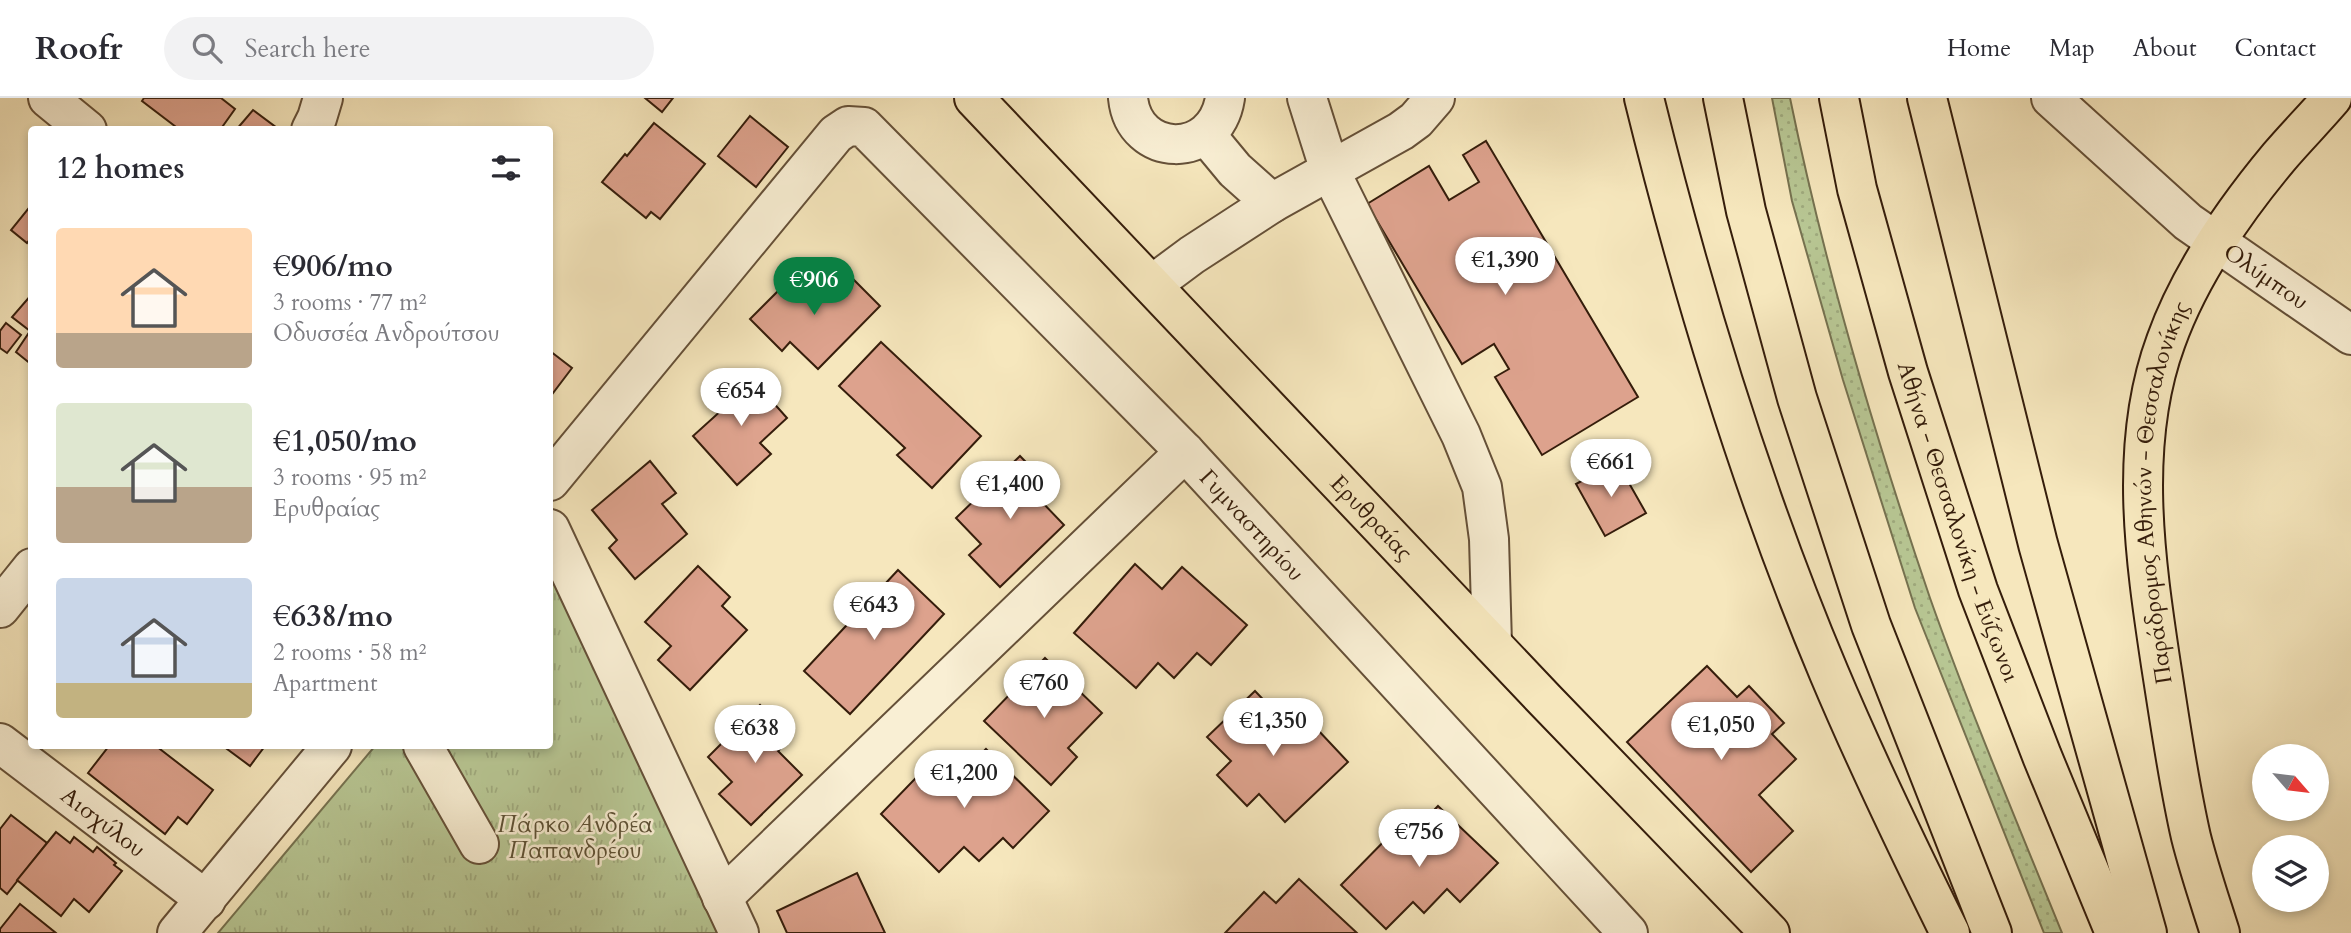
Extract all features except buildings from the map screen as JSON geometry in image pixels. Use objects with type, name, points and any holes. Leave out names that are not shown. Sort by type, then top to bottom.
[{"type":"main road","name":"Ερυθραίας","points":[[974,98],[1765,931]]},
{"type":"main road","points":[[1644,98],[1701,307],[1778,543],[1828,672],[1863,752],[1950,933]]},
{"type":"main road","points":[[1723,98],[1746,211],[1805,423],[1871,625],[1992,933]]},
{"type":"main road","name":"Αθήνα - Θεσσαλονίκη - Εύζωνοι","points":[[1839,98],[1857,189],[1908,372],[1978,590],[2042,756],[2115,933]]},
{"type":"main road","points":[[1927,98],[2038,544],[2147,933]]},
{"type":"main road","name":"Παράδρομος Αθηνών - Θεσσαλονίκης","points":[[2220,933],[2192,838],[2173,740],[2147,561],[2144,442],[2150,390],[2171,330],[2216,243],[2279,157],[2332,98]]},
{"type":"street","points":[[48,98],[81,126]]},
{"type":"street","points":[[313,126],[323,98]]},
{"type":"street","points":[[1128,98],[1136,123],[1150,136],[1162,142],[1183,144],[1206,135],[1218,121],[1225,98]]},
{"type":"street","points":[[1307,98],[1330,171],[1461,435],[1482,486],[1489,539],[1492,644]]},
{"type":"street","points":[[1153,284],[1272,203],[1401,131],[1416,120],[1435,98]]},
{"type":"street","name":"Ολύμπου","points":[[2051,98],[2160,199],[2216,243],[2351,335]]},
{"type":"street","name":"Γυμναστηρίου","points":[[553,477],[835,134],[848,126],[864,127],[1185,452],[1628,933]]},
{"type":"street","points":[[1206,135],[1235,170],[1272,203]]},
{"type":"street","points":[[722,898],[1185,452]]},
{"type":"street","points":[[553,535],[739,933]]},
{"type":"street","points":[[0,608],[28,573]]},
{"type":"street","name":"Αισχύλου","points":[[0,743],[206,900]]},
{"type":"street","points":[[177,933],[330,749]]},
{"type":"street","points":[[425,749],[479,844]]},
{"type":"green space","points":[[1772,98],[1790,98],[1835,288],[1870,413],[1909,536],[1961,682],[2062,933],[2044,933],[1915,608],[1843,380],[1792,201]]},
{"type":"green space","name":"Πάρκο Ανδρέα Παπανδρέου","points":[[553,571],[727,933],[218,933],[372,749],[553,749]]}]
